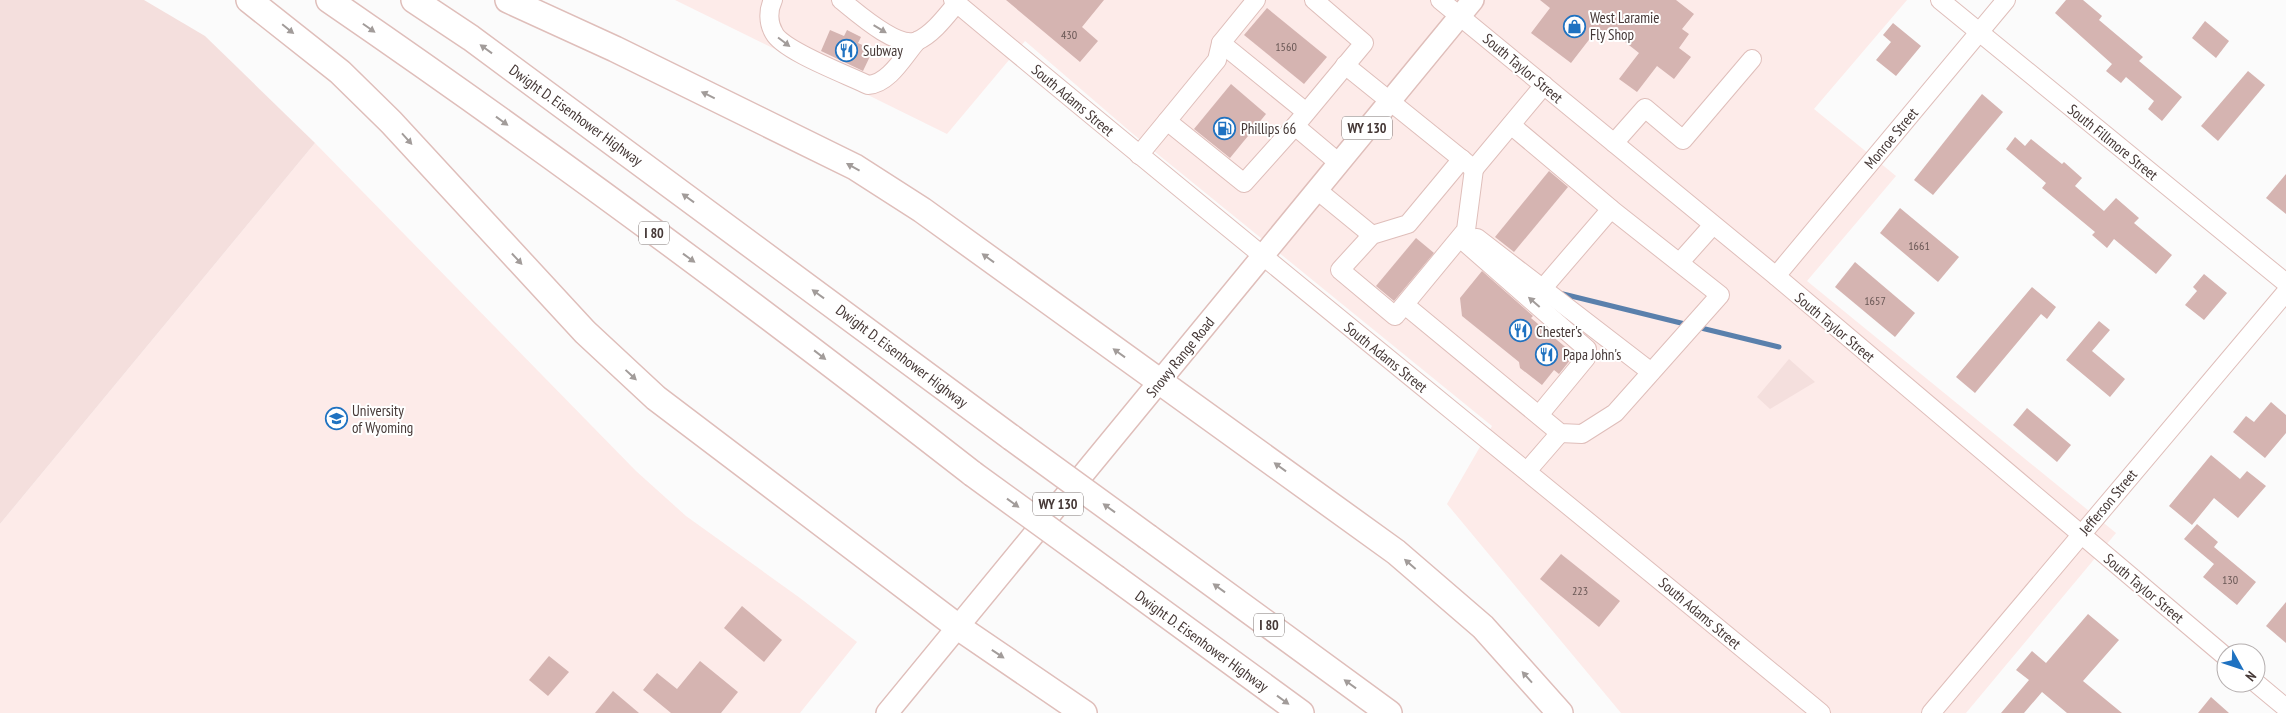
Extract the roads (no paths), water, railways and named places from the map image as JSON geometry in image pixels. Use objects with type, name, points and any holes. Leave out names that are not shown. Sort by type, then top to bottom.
[{"type":"highway","points":[[249,0],[340,72],[391,122],[584,332],[656,398],[958,627],[1084,713]]},
{"type":"highway","name":"Dwight D. Eisenhower Highway","points":[[329,0],[467,95],[781,326],[973,474],[1301,713]]},
{"type":"highway","name":"Dwight D. Eisenhower Highway","points":[[414,0],[479,44],[1012,438],[1389,713]]},
{"type":"highway","points":[[508,0],[615,49],[855,167],[922,210],[1396,552],[1482,628],[1560,713]]},
{"type":"main road","name":"Snowy Range Road","points":[[887,713],[1466,8]]},
{"type":"street","points":[[773,0],[770,6],[770,23],[774,35],[801,53],[868,85],[875,84],[885,78],[917,41],[934,29],[955,2]]},
{"type":"street","points":[[840,0],[878,30],[904,42],[917,41]]},
{"type":"street","points":[[1139,154],[1217,60],[1221,43],[1256,0]]},
{"type":"street","points":[[1167,121],[1244,184],[1364,42],[1314,0]]},
{"type":"street","name":"South Taylor Street","points":[[1440,0],[1466,8],[1544,85],[1776,276],[2216,649]]},
{"type":"street","name":"South Fillmore Street","points":[[1940,0],[2286,283]]},
{"type":"street","name":"Monroe Street","points":[[1776,276],[2006,0]]},
{"type":"street","name":"South Adams Street","points":[[955,2],[1262,257],[1527,471],[1821,713]]},
{"type":"street","points":[[1221,43],[1300,119],[1339,163]]},
{"type":"street","points":[[1614,143],[1645,108],[1683,140],[1752,59]]},
{"type":"street","points":[[1346,65],[1468,164]]},
{"type":"street","points":[[1468,164],[1463,234],[1395,316],[1340,270],[1372,235],[1408,224],[1468,164],[1511,125],[1544,85]]},
{"type":"street","points":[[1405,305],[1549,423],[1582,434],[1615,413],[1720,295],[1511,125]]},
{"type":"street","points":[[1317,190],[1372,235]]},
{"type":"street","points":[[1543,288],[1612,209]]},
{"type":"street","points":[[1680,262],[1713,225]]},
{"type":"street","points":[[1463,234],[1543,288],[1651,372]]},
{"type":"street","points":[[1463,234],[1587,349],[1586,358],[1549,423],[1527,471]]},
{"type":"street","name":"Jefferson Street","points":[[1931,713],[2286,292]]},
{"type":"street","points":[[2266,691],[2286,708]]},
{"type":"waterway","points":[[1559,293],[1689,325]]},
{"type":"waterway","points":[[1697,327],[1779,347]]},
{"type":"place","name":"West Laramie Fly Shop","points":[[1574,26]]},
{"type":"place","name":"Subway","points":[[847,50]]},
{"type":"place","name":"Phillips 66","points":[[1225,128]]},
{"type":"place","name":"Chester's","points":[[1520,331]]},
{"type":"place","name":"Papa John's","points":[[1547,354]]},
{"type":"place","name":"University of Wyoming","points":[[336,419]]}]
